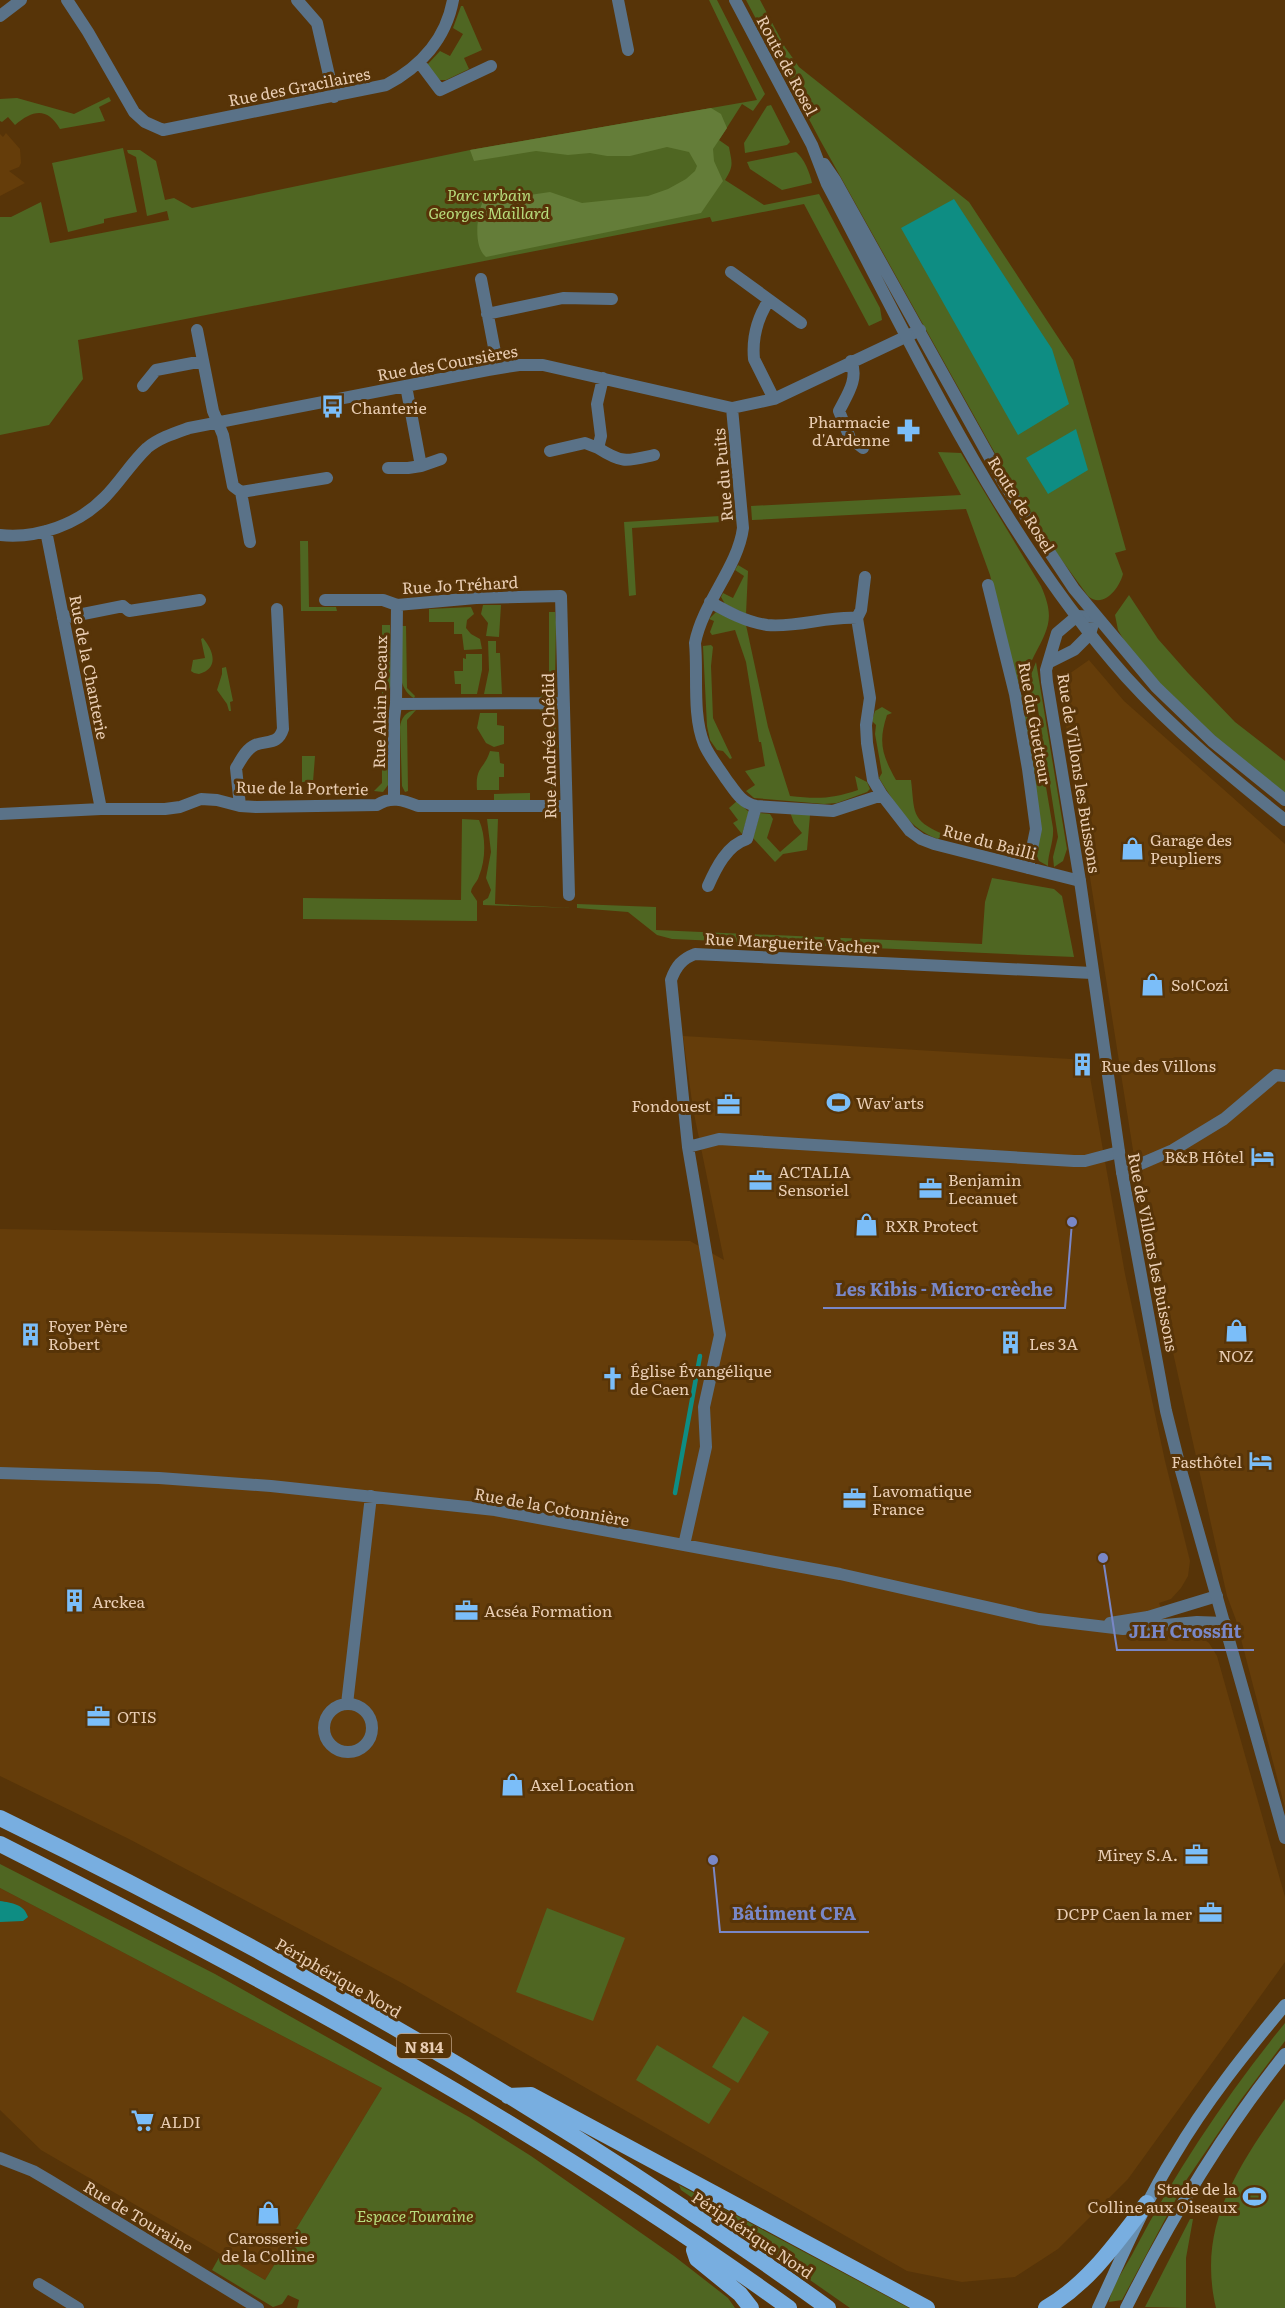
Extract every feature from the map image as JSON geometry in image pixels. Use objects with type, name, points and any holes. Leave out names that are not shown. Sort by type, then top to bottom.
[{"type":"highway","name":"Périphérique Nord","points":[[0,1818],[161,1899],[301,1975],[508,2096],[660,2193],[828,2308]]},
{"type":"highway","name":"N 814","points":[[0,1844],[149,1919],[283,1991],[439,2080],[690,2240],[789,2308]]},
{"type":"highway","points":[[508,2096],[531,2095],[927,2308]]},
{"type":"highway","points":[[1046,2308],[1062,2298],[1089,2274],[1147,2203]]},
{"type":"highway","points":[[690,2240],[697,2259],[740,2294],[751,2308]]},
{"type":"main road","points":[[1098,2308],[1147,2203],[1173,2157],[1208,2104],[1285,2005]]},
{"type":"main road","points":[[1126,2308],[1198,2176],[1220,2141],[1285,2054]]},
{"type":"street","points":[[0,16],[21,0]]},
{"type":"street","name":"Rue des Gracilaires","points":[[67,0],[134,112],[145,123],[163,130],[386,85],[410,71],[420,62],[442,33],[453,0]]},
{"type":"street","points":[[297,0],[317,23],[334,97]]},
{"type":"street","points":[[618,0],[628,50]]},
{"type":"street","name":"Route de Rosel","points":[[735,0],[812,146],[827,184],[907,337],[1013,524],[1090,634],[1146,698],[1187,738],[1285,820]]},
{"type":"street","points":[[420,62],[440,90],[491,66]]},
{"type":"street","name":"Route de Rosel","points":[[812,146],[835,180],[1005,485],[1074,589],[1156,687],[1212,741],[1285,800]]},
{"type":"street","points":[[731,272],[801,323]]},
{"type":"street","points":[[481,279],[498,368]]},
{"type":"street","points":[[487,314],[563,298],[612,299]]},
{"type":"street","points":[[769,300],[759,316],[754,359],[774,399]]},
{"type":"street","points":[[196,330],[213,411],[219,422],[233,486],[241,492],[250,542]]},
{"type":"street","name":"Rue des Coursières","points":[[0,535],[46,531],[73,521],[94,507],[109,493],[148,447],[189,428],[498,368],[531,364],[732,408],[774,399],[920,330]]},
{"type":"street","points":[[143,386],[156,370],[203,361]]},
{"type":"street","points":[[851,361],[855,372],[852,386],[839,411],[850,438],[863,448]]},
{"type":"street","points":[[598,448],[601,436],[597,404],[603,378]]},
{"type":"street","points":[[406,386],[421,466]]},
{"type":"street","name":"Rue du Puits","points":[[732,408],[742,537],[702,617],[695,643],[700,731],[709,753],[737,794],[746,804],[756,806]]},
{"type":"street","points":[[550,451],[585,443],[613,458],[624,461],[654,455]]},
{"type":"street","points":[[388,468],[421,466],[441,459]]},
{"type":"street","points":[[241,492],[327,478]]},
{"type":"street","name":"Rue de la Chanterie","points":[[46,531],[101,809]]},
{"type":"street","name":"Rue du Bailli","points":[[865,577],[861,610],[857,618],[870,698],[867,725],[869,760],[873,780],[882,795],[910,831],[921,839],[1080,881]]},
{"type":"street","name":"Rue du Guetteur","points":[[988,585],[1016,694],[1029,769],[1036,829],[1028,868]]},
{"type":"street","name":"Rue Jo Tréhard","points":[[325,600],[383,600],[397,605],[476,598],[561,596]]},
{"type":"street","name":"Rue Andrée Chédid","points":[[561,596],[568,894]]},
{"type":"street","points":[[63,618],[123,606],[129,611],[200,600]]},
{"type":"street","points":[[710,602],[747,620],[768,625],[838,617],[857,618]]},
{"type":"street","name":"Rue Alain Decaux","points":[[394,800],[397,605]]},
{"type":"street","points":[[240,806],[236,768],[249,749],[254,745],[276,741],[283,729],[277,609]]},
{"type":"street","points":[[1077,616],[1095,616],[1090,634]]},
{"type":"street","name":"Rue de Villons les Buissons","points":[[1077,616],[1057,633],[1046,670],[1080,881],[1122,1172],[1172,1439],[1285,1838]]},
{"type":"street","name":"Rue de Villons les Buissons","points":[[1050,662],[1074,650],[1090,634]]},
{"type":"street","points":[[396,704],[564,703]]},
{"type":"street","points":[[708,886],[718,864],[739,842],[747,839],[756,806],[833,811],[882,795]]},
{"type":"street","name":"Rue de la Porterie","points":[[0,814],[101,809],[165,809],[180,807],[201,799],[217,800],[240,806],[377,805],[385,800],[403,800],[418,806],[566,806]]},
{"type":"street","name":"Rue Marguerite Vacher","points":[[684,1545],[706,1447],[704,1407],[720,1335],[688,1147],[671,980],[679,963],[695,954],[1092,973]]},
{"type":"street","points":[[1122,1172],[1173,1149],[1224,1119],[1276,1075],[1285,1076]]},
{"type":"street","points":[[688,1147],[719,1139],[1074,1161],[1085,1161],[1119,1152]]},
{"type":"street","name":"Rue de la Cotonnière","points":[[0,1473],[159,1478],[371,1496],[495,1510],[840,1574],[1039,1619],[1123,1629],[1197,1622],[1225,1623]]},
{"type":"street","points":[[347,1704],[371,1496]]},
{"type":"street","name":"Rue de la Cotonnière","points":[[1091,1626],[1148,1617],[1217,1596]]},
{"type":"street","name":"Rue de Touraine","points":[[0,2158],[33,2171],[258,2308]]},
{"type":"street","points":[[39,2284],[78,2308]]},
{"type":"shaded area","points":[[6,133],[20,149],[19,167],[9,171],[25,183],[0,196],[0,134],[3,137]]},
{"type":"shaded area","points":[[1089,660],[1124,701],[1285,844],[1285,1808],[1236,1620],[1227,1596],[1139,1199],[1059,681]]},
{"type":"shaded area","points":[[683,1036],[1087,1060],[1125,1274],[1165,1461],[1190,1561],[1188,1576],[1181,1588],[1171,1599],[1159,1603],[1172,1631],[1198,1635],[1209,1643],[1217,1656],[1285,1897],[1285,1962],[1128,2179],[1058,2249],[1015,2277],[962,2282],[907,2271],[402,1983],[129,1839],[0,1776],[0,1229],[690,1241],[724,1260],[693,1109]]},
{"type":"shaded area","points":[[0,1888],[382,2088],[265,2280],[41,2150],[0,2110]]},
{"type":"green space","name":"Parc urbain Georges Maillard","points":[[709,0],[717,0],[765,94],[753,111],[742,104],[719,140],[729,147],[731,157],[732,164],[725,180],[764,205],[819,194],[880,308],[882,320],[869,326],[804,204],[712,222],[710,217],[78,340],[83,379],[49,425],[0,435],[0,217],[11,217],[41,202],[50,243],[169,220],[167,211],[147,216],[136,157],[127,150],[140,150],[156,161],[165,200],[174,198],[192,208],[470,150],[757,100]]},
{"type":"green space","points":[[746,0],[760,0],[785,47],[799,67],[969,202],[1073,360],[1126,550],[1115,553],[1123,574],[1118,586],[1110,596],[1099,600],[1088,596],[1042,533],[1015,489],[820,140]]},
{"type":"green space","points":[[461,6],[463,6],[482,50],[464,58],[469,69],[446,80],[440,80],[426,66],[440,51],[450,56],[463,34],[453,28]]},
{"type":"green space","points":[[109,97],[111,101],[99,107],[105,121],[60,129],[50,117],[39,113],[28,116],[15,125],[8,117],[0,121],[0,99],[17,98],[74,114]]},
{"type":"green space","points":[[771,105],[790,142],[787,145],[745,153],[744,143],[767,106]]},
{"type":"green space","points":[[711,108],[721,114],[727,128],[713,149],[714,161],[723,181],[701,213],[486,257],[482,252],[477,227],[480,209],[486,195],[509,198],[550,192],[582,203],[648,196],[686,179],[697,166],[689,152],[667,147],[630,156],[590,153],[568,155],[536,151],[474,161],[470,150]]},
{"type":"green space","points":[[123,148],[137,212],[104,219],[104,223],[68,232],[52,163]]},
{"type":"green space","points":[[796,152],[802,158],[812,183],[782,190],[750,169],[747,162]]},
{"type":"green space","points":[[938,452],[961,453],[1041,586],[1048,606],[1048,622],[1022,682],[1019,683],[1016,679],[990,575],[966,509],[752,520],[751,506],[961,495]]},
{"type":"green space","points":[[736,515],[736,521],[632,528],[636,595],[629,596],[624,522]]},
{"type":"green space","points":[[300,541],[308,541],[309,607],[336,607],[337,611],[301,611]]},
{"type":"green space","points":[[738,565],[748,571],[746,614],[725,604],[721,597],[723,593],[733,598],[744,576],[735,570]]},
{"type":"green space","points":[[1129,595],[1158,639],[1188,673],[1235,722],[1285,761],[1285,793],[1222,743],[1164,689],[1125,642],[1118,630],[1115,615]]},
{"type":"green space","points":[[483,605],[501,605],[499,637],[486,636],[488,623],[481,614]]},
{"type":"green space","points":[[471,607],[474,614],[467,620],[466,628],[480,639],[482,649],[464,650],[462,634],[454,634],[454,622],[429,622],[429,609]]},
{"type":"green space","points":[[549,612],[555,612],[556,622],[555,685],[551,693],[540,697],[549,686]]},
{"type":"green space","points":[[716,612],[746,625],[768,727],[790,796],[824,798],[849,793],[858,790],[855,776],[867,782],[870,789],[867,792],[837,803],[824,804],[754,798],[746,791],[755,785],[745,771],[765,766],[761,742],[759,742],[746,662],[735,630],[712,635],[710,632],[714,621],[709,619]]},
{"type":"green space","points":[[382,625],[390,625],[391,686],[386,694],[388,785],[383,792],[374,791],[382,783]]},
{"type":"green space","points":[[400,626],[406,626],[407,688],[415,696],[414,698],[407,693],[400,676]]},
{"type":"green space","points":[[203,638],[213,658],[210,668],[199,674],[191,671],[193,660],[205,658],[201,639]]},
{"type":"green space","points":[[488,641],[496,641],[496,653],[500,653],[502,694],[484,694],[489,670]]},
{"type":"green space","points":[[703,646],[713,647],[711,666],[713,718],[732,758],[730,759],[723,751],[717,750],[710,740],[707,726]]},
{"type":"green space","points":[[466,654],[482,654],[482,670],[477,694],[461,694],[461,684],[455,684],[454,671],[463,671],[463,658],[466,659]]},
{"type":"green space","points":[[1036,662],[1067,849],[1063,861],[1054,867],[1053,857],[1058,837],[1037,703],[1025,689]]},
{"type":"green space","points":[[226,667],[233,701],[230,702],[231,711],[217,690],[222,668]]},
{"type":"green space","points":[[1023,695],[1032,705],[1053,828],[1048,866],[1039,861],[1035,851],[1020,696]]},
{"type":"green space","points":[[882,707],[892,713],[887,715],[882,741],[887,763],[896,780],[911,780],[916,814],[925,824],[943,834],[938,839],[928,835],[911,822],[897,806],[879,778],[882,773],[875,734],[876,725],[872,721],[875,711]]},
{"type":"green space","points":[[539,709],[550,712],[556,729],[558,769],[551,798],[551,720]]},
{"type":"green space","points":[[416,710],[407,720],[408,791],[405,792],[402,786],[400,727],[405,716]]},
{"type":"green space","points":[[480,713],[497,713],[497,725],[504,726],[504,744],[494,747],[486,743],[477,728]]},
{"type":"green space","points":[[490,751],[499,752],[500,763],[504,764],[504,777],[499,777],[499,790],[477,790],[477,776]]},
{"type":"green space","points":[[302,756],[315,756],[313,782],[302,782]]},
{"type":"green space","points":[[530,793],[530,800],[494,801],[494,794]]},
{"type":"green space","points":[[737,801],[749,812],[742,834],[733,823],[738,820],[729,808]]},
{"type":"green space","points":[[790,812],[810,815],[807,850],[783,854],[775,862],[753,838],[760,813],[770,814],[773,819],[767,838],[780,852],[802,833],[794,823]]},
{"type":"green space","points":[[462,819],[479,820],[483,833],[483,862],[471,892],[477,901],[477,921],[303,919],[303,898],[461,900]]},
{"type":"green space","points":[[487,819],[498,819],[495,904],[572,908],[483,905],[483,901],[488,898],[491,890],[486,878],[491,852]]},
{"type":"green space","points":[[992,878],[1054,889],[1062,896],[1074,957],[672,939],[657,935],[628,912],[577,908],[577,904],[656,907],[656,930],[982,944],[985,902]]},
{"type":"green space","name":"Espace Touraine","points":[[0,1864],[215,1974],[469,2117],[531,2156],[674,2256],[728,2298],[735,2308],[297,2308],[299,2300],[288,2295],[282,2304],[273,2307],[212,2270],[221,2254],[265,2280],[382,2088],[0,1888]]},
{"type":"green space","points":[[547,1908],[625,1938],[593,2021],[516,1992]]},
{"type":"green space","points":[[743,2016],[769,2032],[738,2083],[712,2067]]},
{"type":"green space","points":[[1285,2023],[1285,2041],[1240,2101],[1185,2182],[1122,2300],[1109,2302],[1120,2275],[1186,2161],[1243,2077]]},
{"type":"green space","points":[[657,2045],[731,2089],[709,2124],[636,2080]]},
{"type":"green space","name":"Stade de la Colline aux Oiseaux","points":[[1285,2099],[1285,2308],[1216,2308],[1211,2278],[1212,2249],[1217,2222],[1238,2172]]},
{"type":"green space","points":[[679,2185],[909,2308],[850,2308],[681,2190]]},
{"type":"green space","points":[[1190,2219],[1193,2219],[1186,2258],[1186,2308],[1145,2307]]},
{"type":"water","points":[[954,199],[1052,349],[1069,404],[1018,435],[901,228]]},
{"type":"water","points":[[1076,429],[1088,470],[1048,494],[1026,458]]},
{"type":"water","points":[[0,1901],[21,1907],[28,1917],[23,1921],[0,1922]]},
{"type":"waterway","points":[[675,1493],[700,1356]]},
{"type":"place","name":"Chanterie","points":[[333,407]]},
{"type":"place","name":"Pharmacie d'Ardenne","points":[[908,430]]},
{"type":"place","name":"Garage des Peupliers","points":[[1132,848]]},
{"type":"place","name":"So!Cozi","points":[[1153,984]]},
{"type":"place","name":"Rue des Villons","points":[[1083,1065]]},
{"type":"place","name":"Wav'arts","points":[[838,1102]]},
{"type":"place","name":"Fondouest","points":[[729,1105]]},
{"type":"place","name":"B&B Hôtel","points":[[1262,1156]]},
{"type":"place","name":"ACTALIA Sensoriel","points":[[760,1180]]},
{"type":"place","name":"Benjamin Lecanuet","points":[[930,1188]]},
{"type":"place","name":"Les Kibis - Micro-crèche","points":[[1072,1222]]},
{"type":"place","name":"RXR Protect","points":[[867,1225]]},
{"type":"place","name":"NOZ","points":[[1236,1330]]},
{"type":"place","name":"Foyer Père Robert","points":[[30,1334]]},
{"type":"place","name":"Les 3A","points":[[1011,1343]]},
{"type":"place","name":"Église Évangélique de Caen","points":[[612,1379]]},
{"type":"place","name":"Fasthôtel","points":[[1260,1461]]},
{"type":"place","name":"Lavomatique France","points":[[854,1499]]},
{"type":"place","name":"JLH Crossfit","points":[[1103,1558]]},
{"type":"place","name":"Arckea","points":[[74,1601]]},
{"type":"place","name":"Acséa Formation","points":[[466,1610]]},
{"type":"place","name":"OTIS","points":[[99,1716]]},
{"type":"place","name":"Axel Location","points":[[512,1784]]},
{"type":"place","name":"Mirey S.A.","points":[[1196,1854]]},
{"type":"place","name":"Bâtiment CFA","points":[[713,1860]]},
{"type":"place","name":"DCPP Caen la mer","points":[[1210,1913]]},
{"type":"place","name":"ALDI","points":[[142,2121]]},
{"type":"place","name":"Stade de la Colline aux Oiseaux","points":[[1255,2197]]},
{"type":"place","name":"Carosserie de la Colline","points":[[268,2212]]}]
